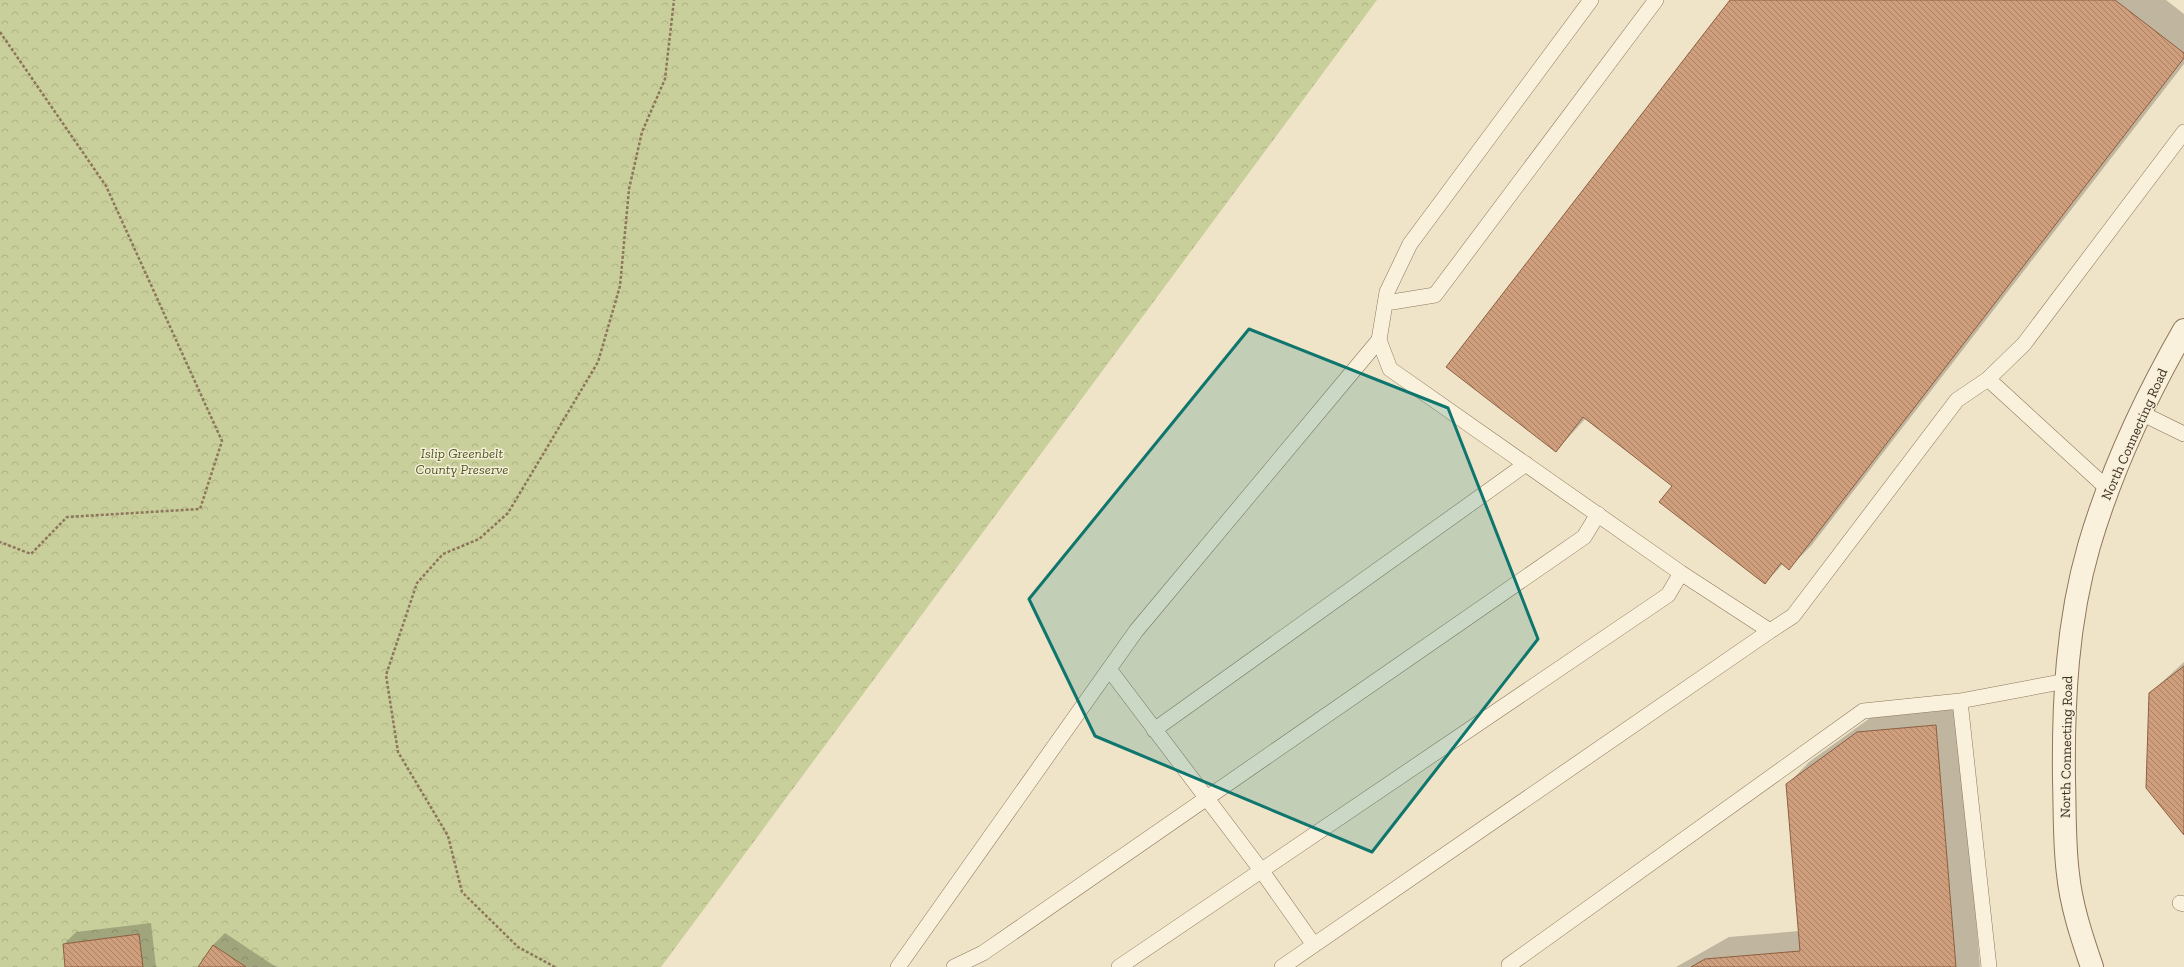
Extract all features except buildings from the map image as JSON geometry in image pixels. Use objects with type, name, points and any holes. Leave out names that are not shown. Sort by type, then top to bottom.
[{"type":"street","name":"North Connecting Road","points":[[2092,967],[2083,941],[2068,874],[2064,735],[2066,681],[2076,604],[2089,547],[2108,489],[2141,413],[2184,330]]},
{"type":"lane","points":[[898,967],[1136,631],[1379,340],[1388,292],[1410,244],[1591,0]]},
{"type":"lane","points":[[1386,303],[1435,295],[1656,0]]},
{"type":"lane","points":[[1282,967],[1793,616],[1957,400],[1988,379],[2024,344],[2184,132]]},
{"type":"lane","points":[[1379,340],[1390,369],[1681,572],[1770,631]]},
{"type":"lane","points":[[1988,379],[2108,489]]},
{"type":"lane","points":[[2141,413],[2184,434]]},
{"type":"lane","points":[[1154,730],[1526,464]]},
{"type":"lane","points":[[954,967],[983,953],[1584,537],[1598,514]]},
{"type":"lane","points":[[1119,967],[1668,595],[1681,572]]},
{"type":"lane","points":[[1109,670],[1261,870],[1314,945]]},
{"type":"lane","points":[[1509,967],[1509,965],[1862,711],[1960,701],[2066,681]]},
{"type":"lane","points":[[1960,701],[1989,967]]},
{"type":"path","points":[[554,967],[518,947],[462,892],[448,836],[398,752],[386,675],[417,583],[443,554],[479,539],[508,513],[598,362],[620,286],[629,189],[642,132],[665,79],[674,0]]},
{"type":"path","points":[[0,32],[106,186],[222,441],[200,509],[67,517],[31,554],[0,542]]},
{"type":"highlighted area","points":[[1249,329],[1448,408],[1538,639],[1372,852],[1095,736],[1029,599]]},
{"type":"green space","name":"Islip Greenbelt County Preserve","points":[[0,0],[1377,0],[661,967],[0,967]]}]
